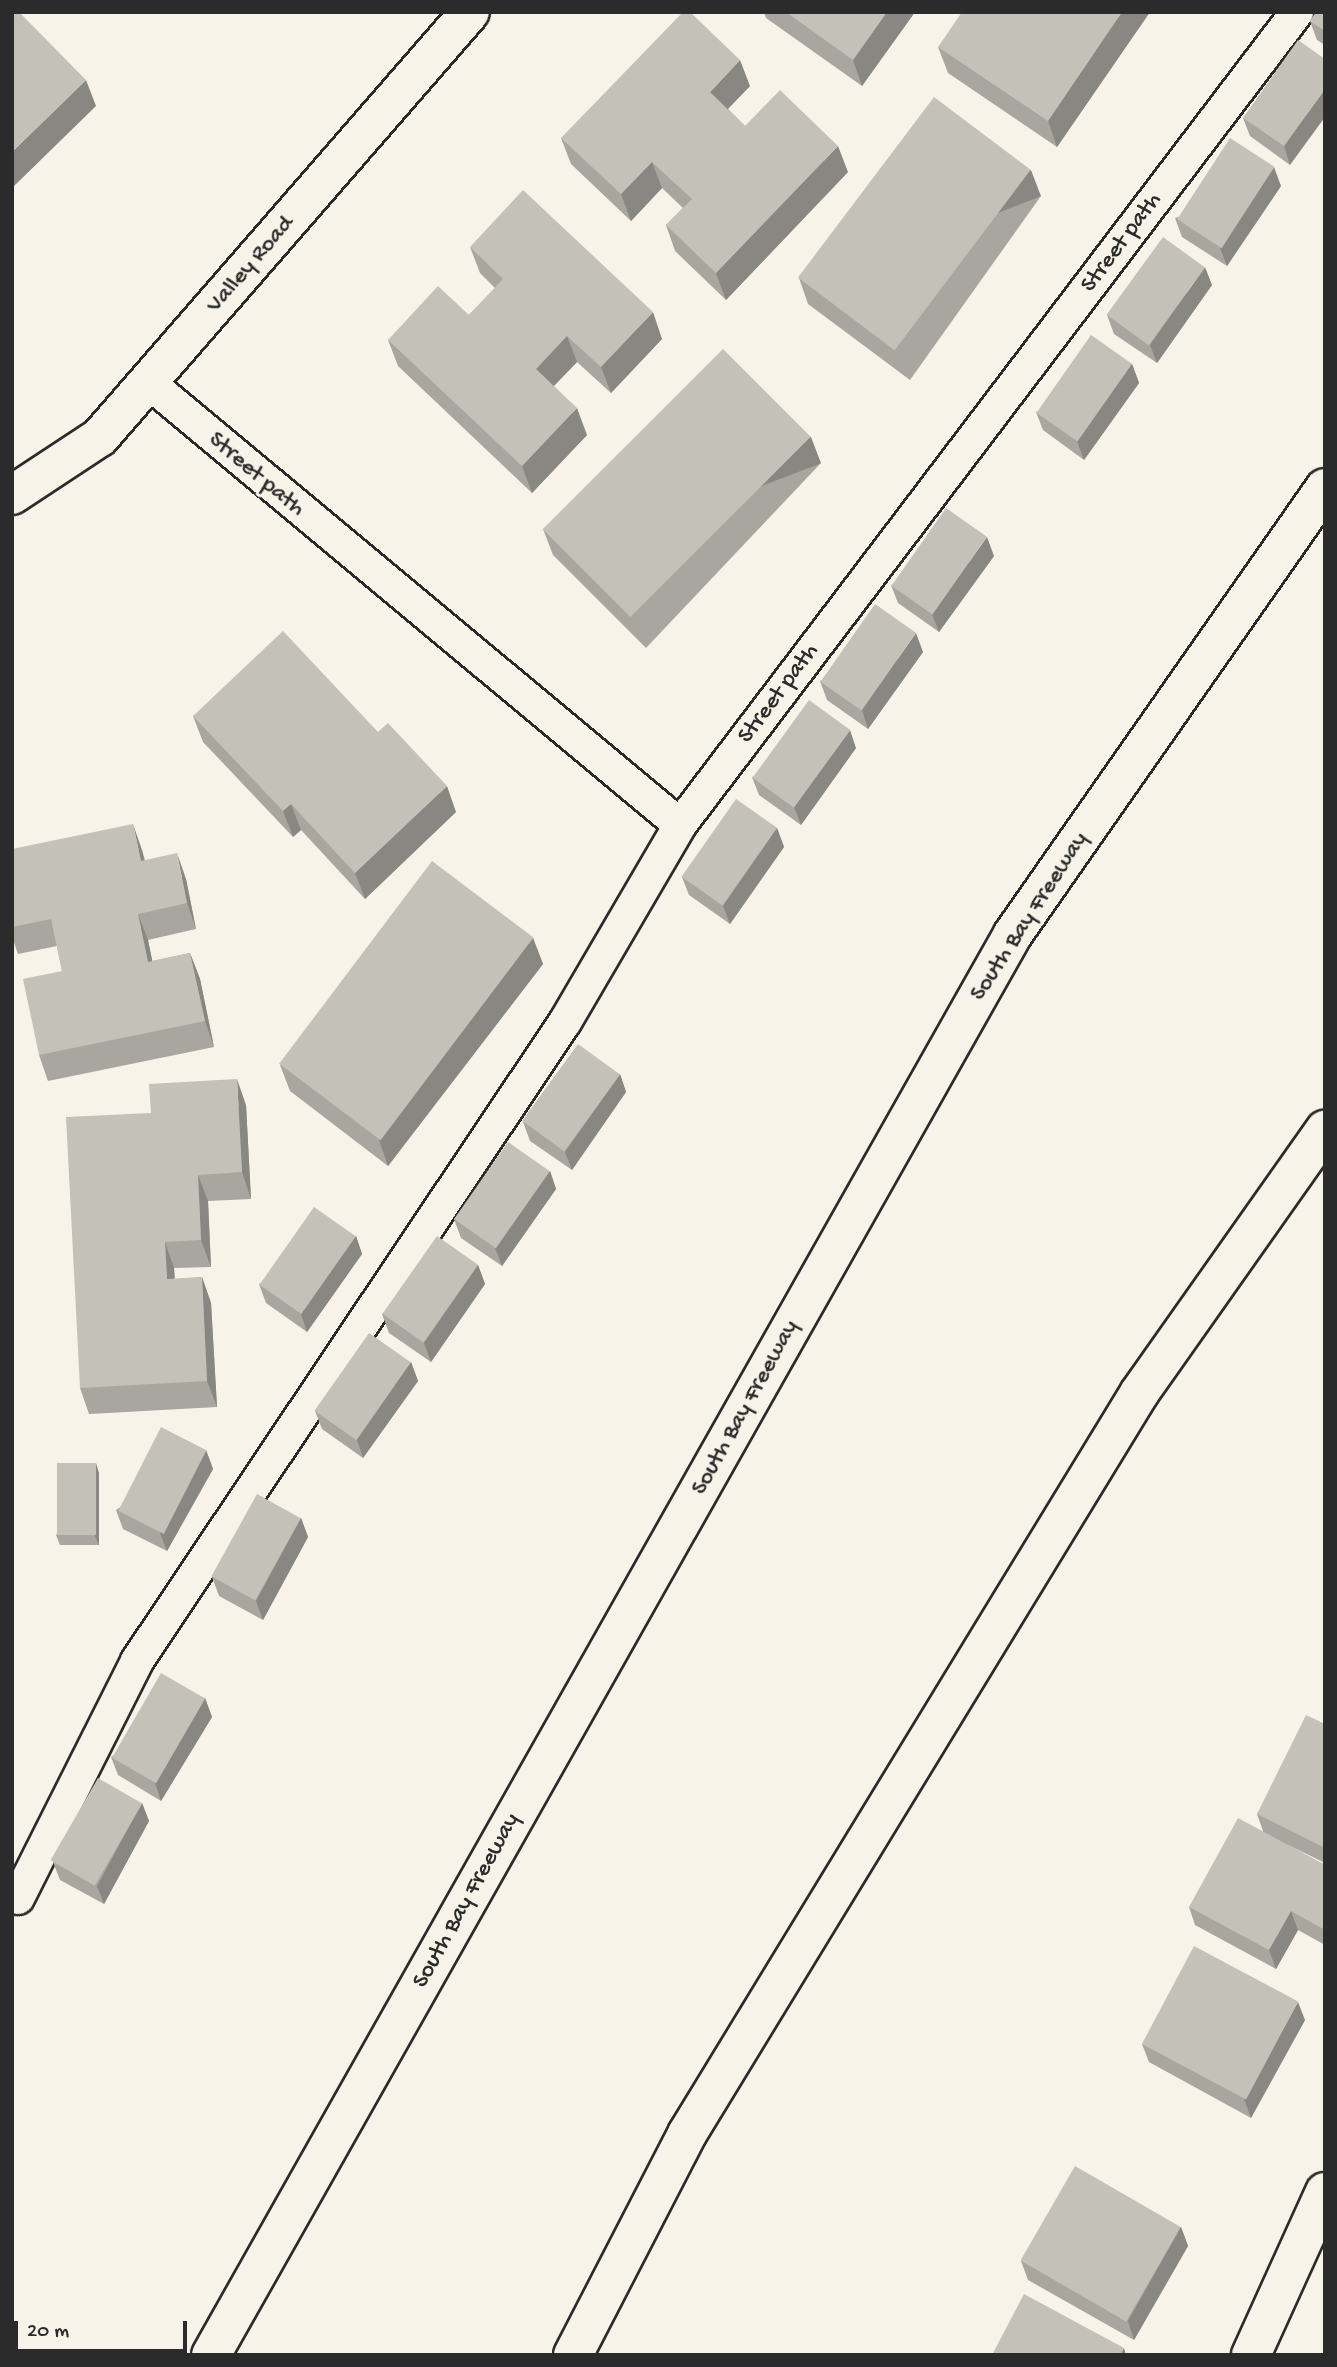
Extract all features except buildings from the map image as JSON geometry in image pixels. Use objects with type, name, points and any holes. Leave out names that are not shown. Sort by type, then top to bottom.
[{"type":"main road","name":"Valley Road","points":[[12,495],[100,437],[470,12]]},
{"type":"main road","name":"South Bay Freeway","points":[[211,2355],[1013,934],[1325,488]]},
{"type":"main road","points":[[573,2355],[687,2134],[1140,1392],[1325,1130]]},
{"type":"main road","points":[[1251,2355],[1325,2192]]},
{"type":"lane","name":"Street path","points":[[148,382],[680,825],[1297,12]]},
{"type":"lane","points":[[18,1898],[137,1661],[565,1022],[680,825]]}]
